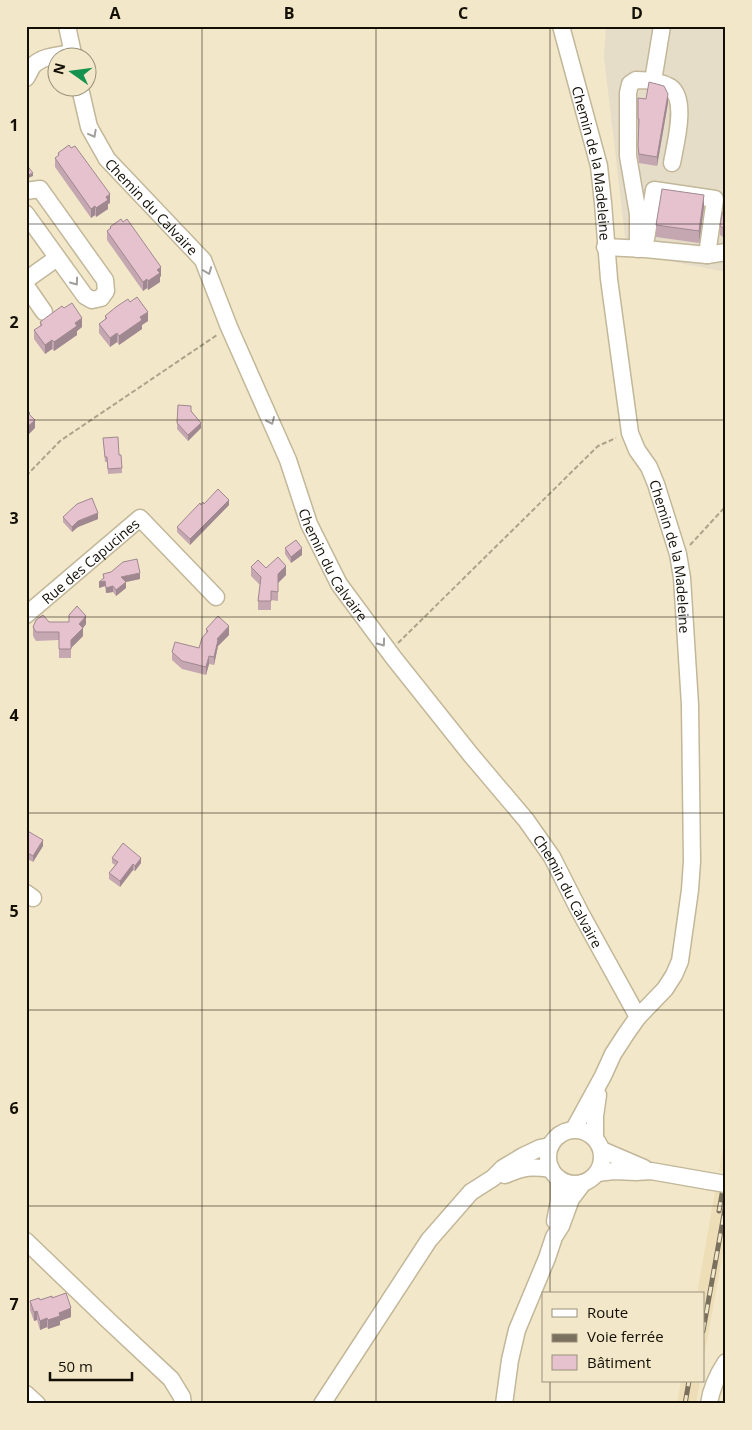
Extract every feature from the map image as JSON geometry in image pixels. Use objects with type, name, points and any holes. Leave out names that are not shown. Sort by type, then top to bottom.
[{"type":"street","points":[[67,26],[72,48]]},
{"type":"street","name":"Chemin de la Madeleine","points":[[561,26],[599,166],[604,203],[609,279],[630,433],[656,484],[678,554],[682,578],[690,705],[692,861],[680,961],[666,989],[638,1018],[613,1054],[603,1076]]},
{"type":"street","points":[[653,80],[662,26]]},
{"type":"street","points":[[28,69],[39,61],[48,58]]},
{"type":"street","points":[[641,249],[638,214],[628,156],[628,93],[630,84],[636,80],[653,80],[671,88],[678,99],[680,114],[672,163]]},
{"type":"street","name":"Chemin du Calvaire","points":[[82,98],[89,127],[107,159],[203,260],[229,327],[288,460],[309,524],[339,584],[389,652],[471,755],[526,820],[552,857],[638,1018]]},
{"type":"street","points":[[26,191],[40,189],[105,280],[106,291],[101,298],[92,300],[85,296],[26,214]]},
{"type":"street","points":[[641,249],[654,190],[715,199],[707,255]]},
{"type":"street","points":[[606,247],[707,255],[726,252]]},
{"type":"street","points":[[26,280],[57,258]]},
{"type":"street","points":[[26,286],[44,312]]},
{"type":"street","name":"Rue des Capucines","points":[[26,616],[140,518],[216,596]]},
{"type":"street","points":[[574,1129],[603,1076]]},
{"type":"street","points":[[493,1178],[520,1168],[534,1166],[555,1174],[566,1183],[575,1184],[583,1183],[598,1173],[603,1158],[598,1144],[595,1116],[603,1076]]},
{"type":"street","points":[[504,1404],[517,1330],[548,1258],[554,1237],[554,1224],[559,1201],[555,1174],[548,1161],[548,1153],[554,1139],[560,1134],[574,1129],[582,1130],[589,1133],[598,1144],[651,1171]]},
{"type":"street","points":[[322,1404],[429,1240],[471,1192],[493,1178],[502,1168],[540,1148],[550,1146]]},
{"type":"street","points":[[598,1173],[651,1171],[726,1184]]},
{"type":"street","points":[[554,1237],[561,1226],[571,1199],[583,1183]]},
{"type":"street","points":[[26,1241],[171,1379],[182,1397],[183,1404]]},
{"type":"street","points":[[709,1404],[720,1372],[726,1362]]},
{"type":"street","points":[[508,1377],[511,1404]]},
{"type":"street","points":[[26,1394],[36,1404]]},
{"type":"path","points":[[26,476],[60,441],[229,327]]},
{"type":"path","points":[[389,652],[598,446],[630,433]]},
{"type":"path","points":[[678,554],[689,546],[726,506]]},
{"type":"shaded area","points":[[606,26],[726,26],[726,272],[627,253],[604,57]]},
{"type":"shaded area","points":[[726,1130],[726,1172],[719,1171]]},
{"type":"shaded area","points":[[715,1191],[726,1194],[726,1237],[704,1357],[704,1292],[697,1292]]},
{"type":"shaded area","points":[[681,1382],[700,1382],[696,1404],[677,1404]]},
{"type":"building","points":[[649,82],[664,86],[668,94],[657,157],[639,154],[638,146],[638,98],[646,99]]},
{"type":"building","points":[[69,145],[71,148],[75,146],[110,194],[106,197],[108,200],[96,208],[95,206],[91,209],[55,158],[59,155],[58,153]]},
{"type":"building","points":[[26,164],[33,173],[26,176]]},
{"type":"building","points":[[662,189],[704,195],[699,231],[656,225]]},
{"type":"building","points":[[726,207],[726,230],[720,226],[722,214]]},
{"type":"building","points":[[121,219],[123,222],[127,219],[161,267],[157,270],[160,273],[148,281],[147,279],[143,282],[107,231]]},
{"type":"building","points":[[137,297],[148,312],[140,317],[142,320],[119,336],[117,333],[110,338],[99,324],[116,307],[128,299],[130,302]]},
{"type":"building","points":[[72,303],[82,318],[75,323],[77,326],[54,342],[52,340],[45,345],[34,330],[42,325],[40,322],[62,306],[64,308]]},
{"type":"building","points":[[178,405],[191,406],[191,411],[201,423],[188,435],[177,423]]},
{"type":"building","points":[[26,409],[35,420],[26,428]]},
{"type":"building","points":[[118,437],[122,468],[108,469],[103,438]]},
{"type":"building","points":[[218,489],[229,500],[190,539],[177,527],[200,503],[201,505],[203,502],[204,504]]},
{"type":"building","points":[[92,498],[98,513],[78,521],[72,527],[63,517],[77,504]]},
{"type":"building","points":[[296,540],[302,548],[291,557],[285,548]]},
{"type":"building","points":[[278,557],[286,566],[278,574],[278,592],[271,591],[271,601],[258,601],[261,577],[251,567],[258,560],[266,568]]},
{"type":"building","points":[[137,559],[140,573],[121,577],[126,582],[116,590],[113,586],[106,588],[105,581],[99,582],[104,578],[103,574],[111,572],[123,562]]},
{"type":"building","points":[[77,606],[86,616],[79,624],[83,628],[71,640],[71,649],[59,649],[59,632],[36,632],[33,627],[36,620],[43,615],[49,622],[69,622],[69,615]]},
{"type":"building","points":[[218,616],[229,626],[217,639],[214,657],[209,656],[206,667],[182,661],[172,652],[175,642],[199,648],[202,638],[208,631],[206,629]]},
{"type":"building","points":[[26,830],[43,840],[33,856],[26,852]]},
{"type":"building","points":[[123,843],[141,858],[135,866],[133,864],[120,881],[109,873],[118,862],[112,858]]},
{"type":"building","points":[[66,1293],[71,1308],[59,1313],[60,1316],[40,1321],[37,1311],[34,1312],[30,1301],[52,1296],[52,1298]]},
{"type":"railway","points":[[719,1211],[726,1172]]},
{"type":"railway","points":[[704,1325],[726,1203]]},
{"type":"railway","points":[[685,1404],[689,1382]]}]
